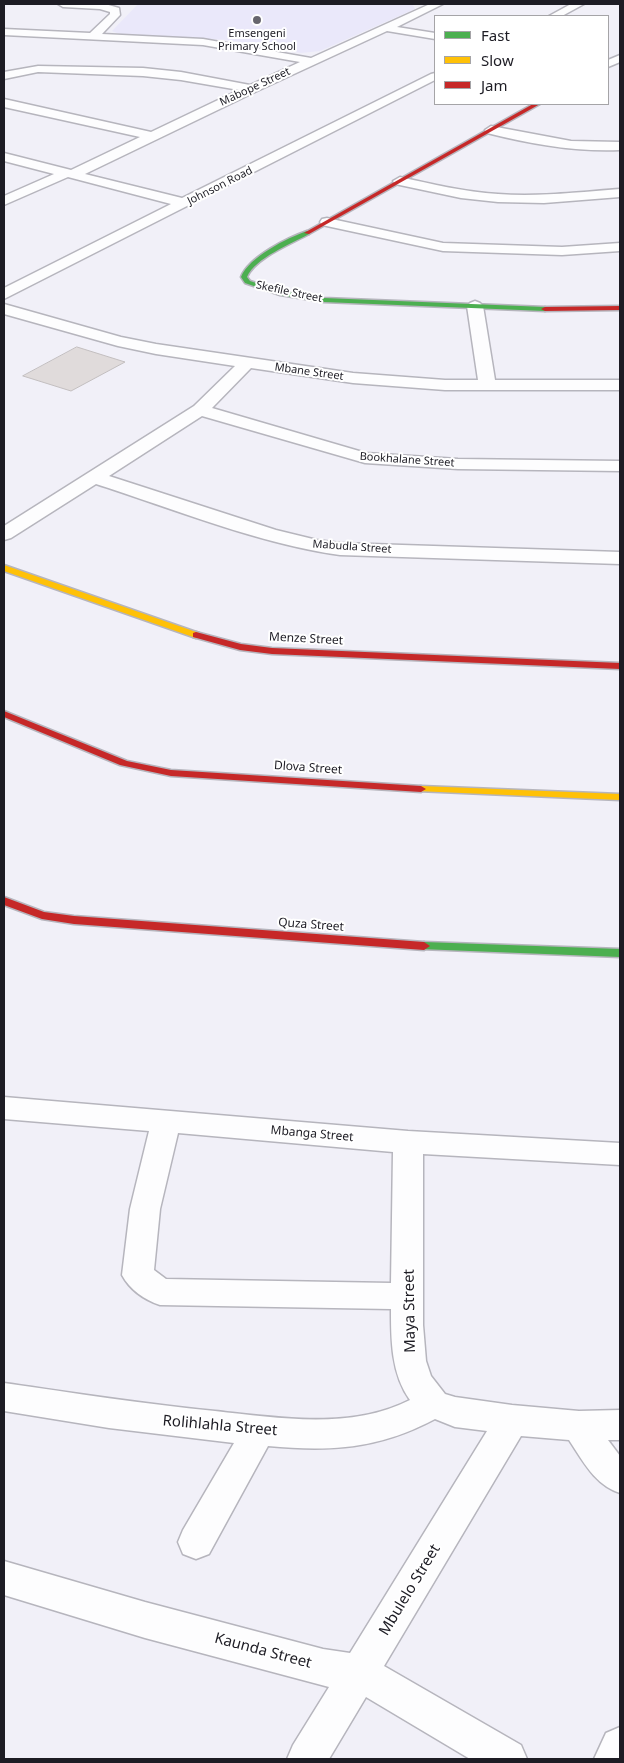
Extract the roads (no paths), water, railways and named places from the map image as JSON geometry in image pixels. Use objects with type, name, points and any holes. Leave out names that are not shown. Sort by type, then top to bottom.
[{"type":"street","points":[[63,4],[101,6],[115,10],[115,14],[93,36]]},
{"type":"street","name":"Mabope Street","points":[[4,201],[152,136],[438,4]]},
{"type":"street","points":[[556,15],[579,4]]},
{"type":"street","points":[[386,28],[434,36]]},
{"type":"street","points":[[4,32],[222,44],[311,61]]},
{"type":"street","points":[[4,75],[38,69],[143,72],[181,76],[251,89]]},
{"type":"street","name":"Johnson Road","points":[[4,294],[434,77]]},
{"type":"street","points":[[4,103],[152,136]]},
{"type":"street","name":"Skefile Street","points":[[535,105],[252,264],[243,275],[244,280],[261,288],[310,299],[578,310],[620,308]]},
{"type":"street","points":[[491,130],[565,144],[596,147],[620,146]]},
{"type":"street","points":[[4,158],[184,203]]},
{"type":"street","points":[[400,181],[456,193],[498,198],[548,199],[620,193]]},
{"type":"street","points":[[327,222],[409,241],[443,246],[562,251],[620,247]]},
{"type":"street","points":[[475,306],[487,385]]},
{"type":"street","name":"Mbane Street","points":[[4,309],[118,341],[247,363],[392,382],[445,385],[620,384]]},
{"type":"street","points":[[4,534],[200,410],[247,363]]},
{"type":"street","name":"Bookhalane Street","points":[[200,410],[365,458],[458,464],[620,466]]},
{"type":"street","name":"Mabudla Street","points":[[95,477],[270,534],[317,546],[340,549],[620,558]]},
{"type":"street","name":"Menze Street","points":[[4,568],[196,635],[240,647],[272,651],[620,666]]},
{"type":"street","name":"Dlova Street","points":[[4,714],[124,763],[171,773],[411,789],[620,797]]},
{"type":"street","name":"Quza Street","points":[[4,901],[42,915],[74,920],[402,945],[620,952]]},
{"type":"street","name":"Mbanga Street","points":[[4,1108],[408,1142],[620,1154]]},
{"type":"street","points":[[166,1122],[146,1209],[138,1275],[160,1292],[408,1296]]},
{"type":"street","name":"Maya Street","points":[[408,1142],[407,1326],[410,1361],[417,1383],[433,1404]]},
{"type":"street","name":"Rolihlahla Street","points":[[4,1397],[122,1417],[259,1431],[331,1432],[374,1429],[406,1419],[433,1404]]},
{"type":"street","points":[[433,1404],[455,1412],[512,1420],[579,1426],[620,1425]]},
{"type":"street","name":"Mbulelo Street","points":[[307,1759],[512,1420]]},
{"type":"street","points":[[579,1426],[604,1463],[620,1478]]},
{"type":"street","points":[[196,1542],[259,1431]]},
{"type":"street","name":"Kaunda Street","points":[[4,1578],[145,1620],[323,1667],[360,1673],[507,1759]]},
{"type":"street","points":[[614,1759],[620,1747]]},
{"type":"place","name":"Emsengeni Primary School","points":[[257,20]]}]
